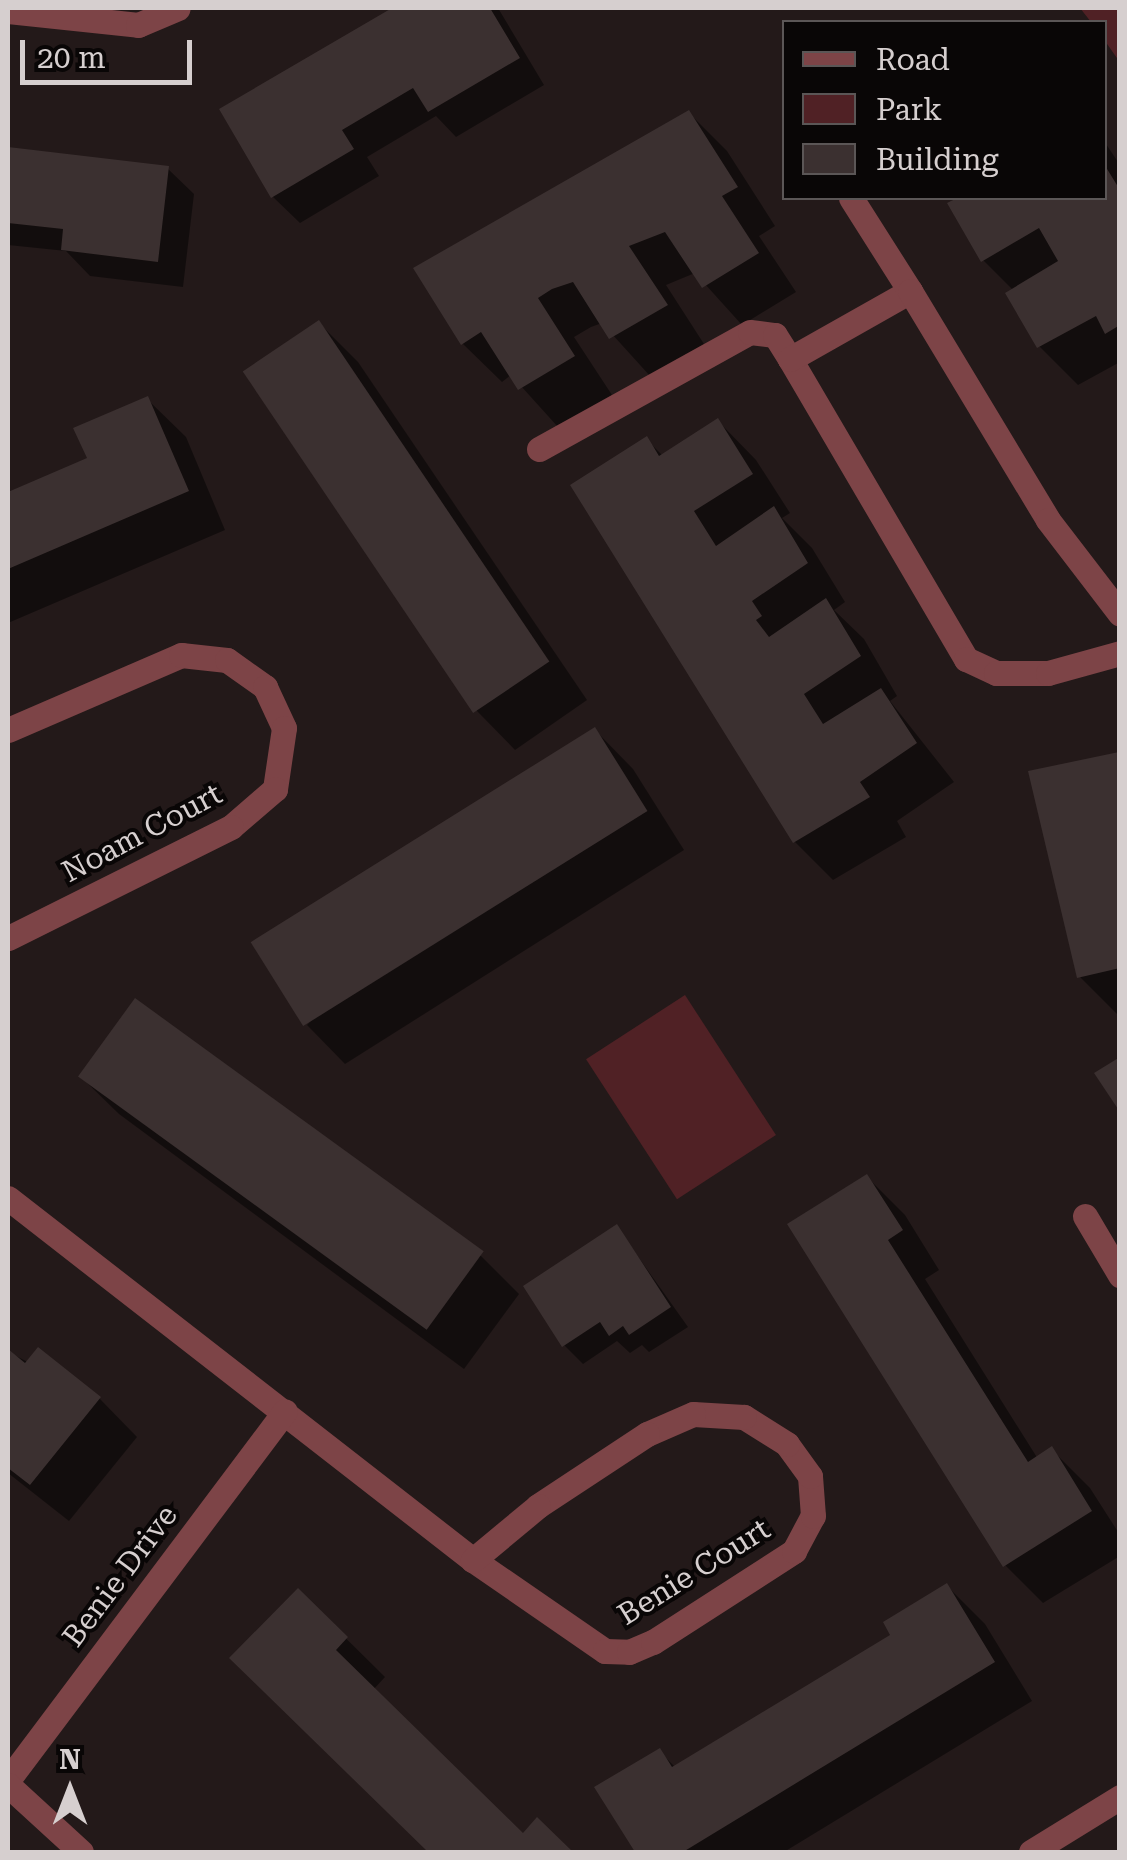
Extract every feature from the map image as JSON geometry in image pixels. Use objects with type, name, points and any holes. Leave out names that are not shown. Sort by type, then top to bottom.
[{"type":"street","points":[[8,12],[138,25],[178,8]]},
{"type":"street","points":[[851,200],[1048,520],[1120,614]]},
{"type":"street","points":[[790,358],[910,291]]},
{"type":"street","points":[[539,449],[750,332],[775,336],[966,659],[996,674],[1048,672],[1120,652]]},
{"type":"street","name":"Noam Court","points":[[8,730],[181,655],[227,660],[265,687],[284,728],[275,789],[232,827],[8,938]]},
{"type":"street","name":"Benie Court","points":[[8,1198],[473,1560],[582,1640],[629,1652],[794,1551],[812,1516],[810,1476],[787,1444],[744,1417],[693,1414],[647,1434],[538,1506],[473,1560]]},
{"type":"street","points":[[1085,1216],[1120,1275]]},
{"type":"street","name":"Benie Drive","points":[[8,1782],[285,1411]]},
{"type":"street","points":[[8,1782],[81,1852]]},
{"type":"street","points":[[1031,1852],[1120,1797]]},
{"type":"green space","points":[[1080,8],[1119,8],[1119,61],[1107,44],[1107,20],[1089,20]]},
{"type":"green space","points":[[685,995],[776,1135],[677,1199],[586,1059]]},
{"type":"building","points":[[392,8],[490,8],[520,58],[428,112],[413,88],[342,130],[354,149],[271,198],[219,109]]},
{"type":"building","points":[[689,110],[738,187],[722,196],[759,253],[702,288],[665,232],[629,246],[668,305],[609,339],[573,282],[552,289],[538,298],[575,356],[518,390],[481,332],[461,345],[413,268]]},
{"type":"building","points":[[8,147],[169,166],[158,262],[61,250],[63,229],[8,223]]},
{"type":"building","points":[[1107,169],[1120,190],[1120,325],[1105,334],[1096,316],[1037,348],[1005,293],[1058,261],[1039,228],[981,262],[947,203],[1107,200]]},
{"type":"building","points":[[319,320],[549,662],[473,713],[243,371]]},
{"type":"building","points":[[148,396],[189,491],[8,569],[8,492],[87,458],[73,428]]},
{"type":"building","points":[[718,418],[753,474],[694,511],[716,546],[774,506],[808,563],[752,601],[762,616],[756,620],[769,637],[826,598],[861,656],[804,694],[823,724],[881,688],[917,743],[860,782],[870,797],[793,843],[570,485],[647,436],[659,456]]},
{"type":"building","points":[[595,727],[647,811],[303,1026],[251,942]]},
{"type":"building","points":[[1119,752],[1120,968],[1077,978],[1028,771]]},
{"type":"building","points":[[135,998],[484,1251],[427,1330],[78,1076]]},
{"type":"building","points":[[1120,1057],[1120,1112],[1094,1073]]},
{"type":"building","points":[[867,1174],[903,1230],[888,1240],[1028,1462],[1052,1446],[1092,1511],[1003,1567],[787,1224]]},
{"type":"building","points":[[617,1224],[671,1307],[629,1335],[623,1326],[609,1336],[600,1322],[562,1347],[523,1286]]},
{"type":"building","points":[[38,1347],[101,1397],[30,1485],[8,1468],[8,1349],[25,1363]]},
{"type":"building","points":[[947,1583],[995,1662],[683,1852],[635,1852],[594,1787],[660,1748],[672,1767],[890,1635],[883,1622]]},
{"type":"building","points":[[298,1588],[348,1637],[336,1650],[523,1833],[537,1817],[573,1852],[428,1852],[229,1658]]}]
